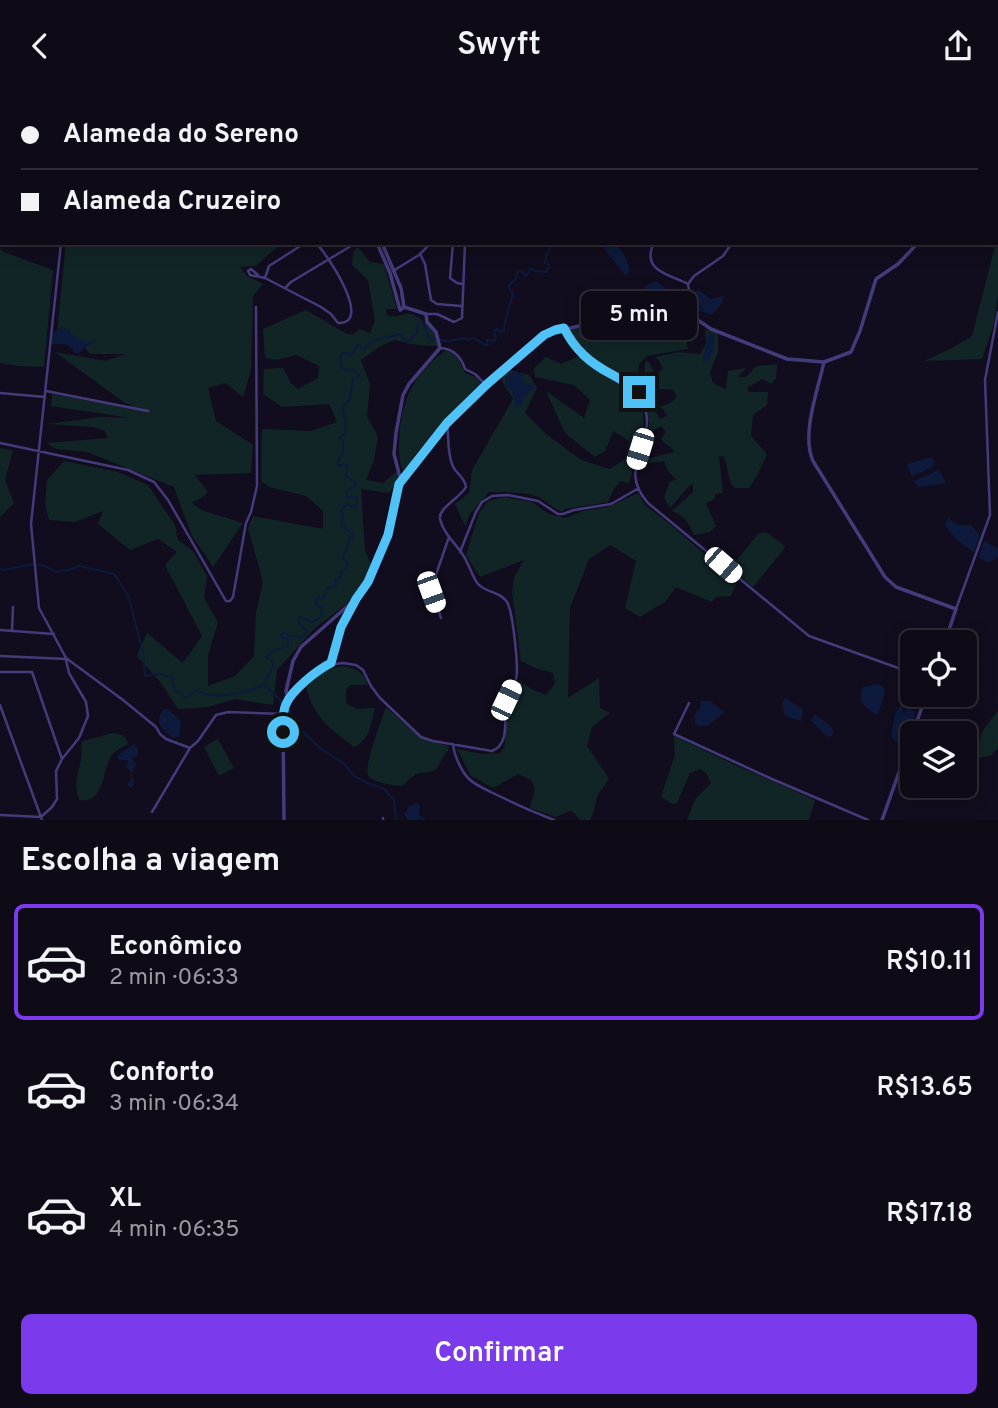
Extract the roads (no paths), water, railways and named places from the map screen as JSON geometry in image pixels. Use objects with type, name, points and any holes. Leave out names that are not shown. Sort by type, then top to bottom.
[{"type":"street","points":[[41,819],[57,799],[56,771],[79,738],[88,716],[86,702],[69,673],[66,659],[54,633],[41,613],[31,524],[61,245]]},
{"type":"street","points":[[265,278],[269,266],[302,245]]},
{"type":"street","points":[[258,275],[321,307],[338,323],[345,324],[352,317],[349,294],[318,245]]},
{"type":"street","points":[[285,288],[352,245]]},
{"type":"street","points":[[380,245],[392,272],[399,309],[403,310],[404,307],[426,314],[437,314],[454,322],[460,319],[466,245]]},
{"type":"street","points":[[392,272],[429,245]]},
{"type":"street","points":[[453,245],[450,278],[464,284]]},
{"type":"street","points":[[653,245],[651,257],[656,268],[663,274],[688,284]]},
{"type":"street","points":[[693,317],[688,284],[694,276],[723,256],[731,245]]},
{"type":"street","points":[[331,663],[341,627],[368,582],[388,535],[401,481],[447,423],[544,335],[555,330],[663,307],[679,309],[711,329],[786,359],[824,362],[851,352],[876,279],[898,264],[916,245]]},
{"type":"street","points":[[420,254],[425,264],[431,300],[437,304],[461,306]]},
{"type":"street","points":[[0,443],[128,470],[155,482],[226,601],[230,601],[233,597],[246,523],[257,486],[256,307]]},
{"type":"street","points":[[949,630],[990,515],[985,380],[998,312]]},
{"type":"street","points":[[426,314],[426,320],[437,334],[440,348]]},
{"type":"street","points":[[564,328],[576,349],[583,355],[609,373],[630,383],[639,392],[647,423],[635,471],[639,488],[648,503],[806,634],[900,669]]},
{"type":"street","points":[[401,481],[394,454],[403,395],[440,348],[444,347],[457,355],[465,369],[486,385]]},
{"type":"street","points":[[824,362],[809,436],[808,448],[813,461],[871,557],[891,584],[956,609]]},
{"type":"street","points":[[46,391],[148,411]]},
{"type":"street","points":[[0,393],[45,397]]},
{"type":"street","points":[[286,705],[297,690],[322,668],[331,663],[343,663],[363,670],[374,691],[415,733],[433,741],[492,751],[504,743],[506,700],[516,677],[517,666],[511,613],[508,602],[502,596],[479,585],[440,521],[442,510],[456,500],[466,487],[464,478],[456,472],[450,457],[447,423]]},
{"type":"street","points":[[460,552],[476,512],[482,502],[492,496],[508,495],[538,501],[558,514],[563,514],[611,504],[639,488]]},
{"type":"street","points":[[441,618],[431,589],[449,537]]},
{"type":"street","points":[[284,820],[284,712],[293,661],[301,647],[356,599]]},
{"type":"street","points":[[12,631],[13,607]]},
{"type":"street","points":[[0,630],[54,633]]},
{"type":"street","points":[[0,656],[66,659],[124,700],[166,739],[190,748]]},
{"type":"street","points":[[0,672],[32,673],[62,759]]},
{"type":"street","points":[[689,703],[674,734],[868,820]]},
{"type":"street","points":[[0,705],[41,819]]},
{"type":"street","points":[[152,812],[190,748],[216,715],[228,712],[284,712]]},
{"type":"street","points":[[453,744],[459,763],[469,778],[512,803],[554,820]]},
{"type":"street","points":[[882,820],[900,769]]},
{"type":"street","points":[[0,814],[41,819]]},
{"type":"water","points":[[607,245],[614,245],[620,250],[630,271],[626,276],[604,249]]},
{"type":"water","points":[[656,281],[665,288],[677,291],[680,297],[651,301],[644,287]]},
{"type":"water","points":[[699,290],[711,299],[724,296],[712,315],[698,310],[693,291]]},
{"type":"water","points":[[62,327],[86,343],[95,342],[79,353],[65,345],[51,343],[54,332]]},
{"type":"water","points":[[714,333],[714,349],[710,359],[703,362],[707,336]]},
{"type":"water","points":[[513,372],[523,374],[524,383],[534,385],[532,391],[527,391],[528,396],[523,397],[522,406],[516,407],[512,391],[506,387],[505,376]]},
{"type":"water","points":[[932,457],[935,465],[912,477],[907,464]]},
{"type":"water","points":[[939,470],[946,483],[918,487],[914,481]]},
{"type":"water","points":[[948,518],[959,525],[971,525],[980,535],[974,552],[955,538],[945,525]]},
{"type":"water","points":[[984,541],[998,548],[998,557],[988,563],[979,557]]},
{"type":"water","points":[[877,684],[885,690],[877,715],[865,706],[861,697],[863,687]]},
{"type":"water","points":[[785,698],[802,709],[801,721],[785,716],[782,703]]},
{"type":"water","points":[[700,701],[710,701],[724,712],[708,726],[698,726],[695,723],[695,714],[701,707]]},
{"type":"water","points":[[900,706],[904,707],[904,713],[907,708],[916,712],[913,721],[900,721],[900,742],[891,737],[895,714]]},
{"type":"water","points":[[163,709],[168,709],[181,721],[179,737],[172,737],[160,725],[159,718]]},
{"type":"water","points":[[815,714],[833,730],[832,736],[828,737],[811,720]]},
{"type":"water","points":[[134,744],[138,755],[132,758],[136,765],[132,773],[134,785],[130,788],[127,784],[131,773],[126,766],[129,761],[117,759],[118,755]]},
{"type":"water","points":[[416,803],[420,805],[419,815],[426,820],[408,820],[404,814]]},
{"type":"waterway","points":[[440,340],[474,338],[485,345],[488,345],[486,340],[494,341],[494,331],[504,331],[513,294],[509,285],[516,279],[517,272],[521,271],[526,276],[531,268],[546,272],[549,265],[545,263],[547,254],[553,245]]},
{"type":"waterway","points":[[284,705],[281,705],[281,701],[264,684],[273,666],[273,662],[266,657],[273,651],[288,646],[288,639],[282,638],[282,633],[301,638],[306,635],[307,630],[299,623],[300,617],[312,622],[321,617],[322,607],[316,605],[316,600],[318,597],[323,598],[328,587],[336,587],[335,580],[339,579],[342,571],[347,568],[343,558],[353,536],[341,523],[341,511],[347,504],[353,507],[356,505],[357,499],[347,497],[346,494],[356,483],[346,476],[347,465],[337,464],[343,451],[343,441],[339,438],[345,433],[343,408],[350,398],[353,379],[359,375],[355,370],[342,368],[340,357],[344,353],[353,354],[357,345],[364,349],[375,340],[387,336],[400,334],[409,341],[417,333],[419,322],[424,324],[429,338],[436,339]]},
{"type":"waterway","points":[[0,569],[33,564]]},
{"type":"waterway","points":[[38,565],[56,572],[79,566],[114,574],[128,595],[143,652],[145,676],[160,674],[172,677],[176,690],[186,698],[197,690],[204,694],[220,696],[264,685]]},
{"type":"waterway","points":[[288,709],[303,732],[320,748],[343,763],[354,776],[384,789],[394,800],[396,820]]}]
